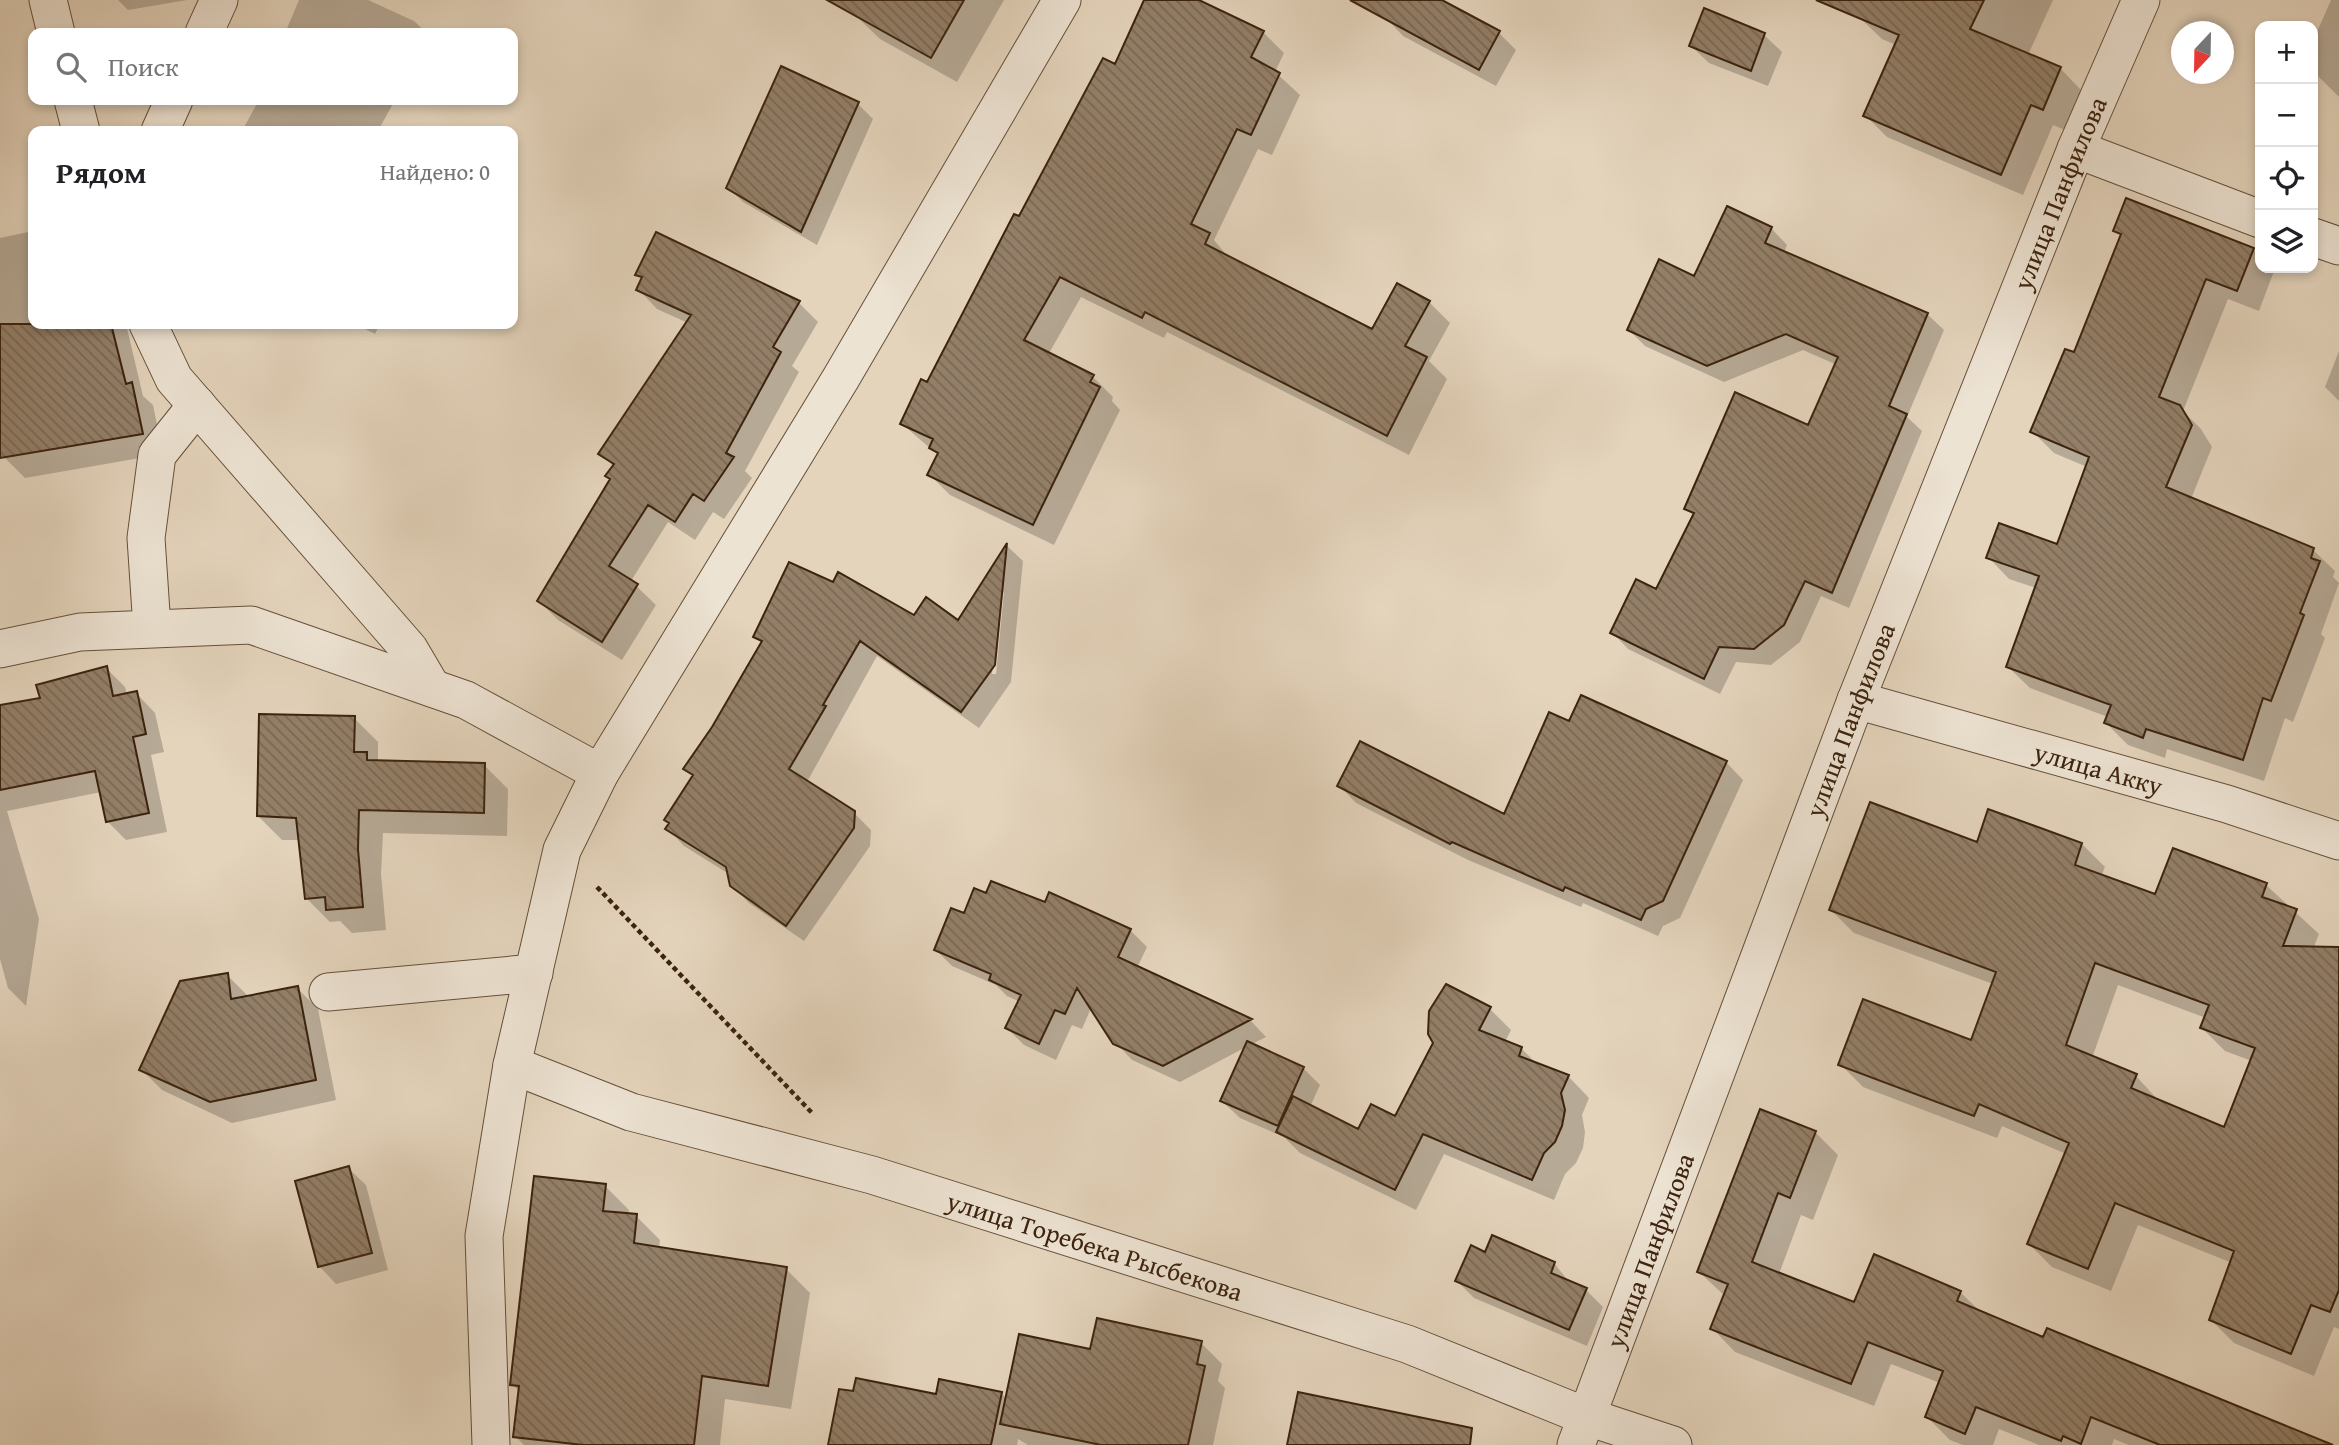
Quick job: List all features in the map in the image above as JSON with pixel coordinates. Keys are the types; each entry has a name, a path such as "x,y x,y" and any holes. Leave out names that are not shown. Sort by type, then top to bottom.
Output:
{"street":[{"path":"48,0 55,28"},
{"path":"206,28 219,0"},
{"path":"491,1445 484,1236 512,1065 562,850 600,773 841,378 1062,0"},
{"name":"улица Панфилова","path":"1581,1431 1856,700 2076,149 2141,0"},
{"path":"74,105 80,126"},
{"path":"162,126 172,105"},
{"path":"2076,149 2255,217"},
{"path":"2318,239 2339,246"},
{"path":"150,329 174,379 409,649 432,688"},
{"path":"152,628 146,538 157,454 197,405"},
{"path":"0,649 80,632 251,625 466,700 600,773"},
{"name":"улица Акку","path":"1856,700 2227,804 2339,841"},
{"path":"328,992 534,973"},
{"name":"улица Торебека Рысбекова","path":"512,1065 631,1112 872,1175 1407,1344 1581,1431 1673,1445"}],"path":[{"path":"562,850 815,1116"}],"building":[{"path":"827,0 964,0 931,58"},
{"path":"1144,0 1199,0 1264,31 1251,57 1280,73 1251,135 1237,129 1191,224 1210,233 1205,244 1372,329 1397,283 1430,301 1405,346 1427,357 1387,436 1145,312 1142,318 1060,277 1024,340 1094,375 1090,382 1100,387 1033,525 927,475 938,453 929,448 933,439 900,424 921,379 927,382 1014,214 1019,216 1103,58 1115,64"},
{"path":"1350,0 1442,0 1500,31 1479,70"},
{"path":"1816,0 1984,0 1970,29 2061,67 2043,110 2031,105 2001,175 1863,116 1899,35"},
{"path":"1704,8 1765,33 1751,71 1689,46"},
{"path":"781,66 859,102 801,232 726,188"},
{"path":"2126,198 2254,248 2237,291 2206,279 2159,397 2180,405 2192,425 2166,487 2314,548 2311,558 2320,561 2300,613 2304,615 2271,701 2263,698 2243,760 2146,729 2143,738 2104,723 2111,705 2006,667 2039,576 1986,558 1999,523 2057,544 2089,457 2030,432 2065,349 2074,352 2121,234 2113,231"},
{"path":"1727,206 1772,227 1765,243 1928,313 1889,406 1907,414 1832,593 1805,581 1784,625 1754,649 1719,647 1704,679 1610,633 1636,579 1656,589 1694,513 1684,509 1735,392 1808,425 1838,357 1786,334 1707,366 1627,330 1659,259 1694,276"},
{"path":"656,232 800,301 773,347 781,352 726,453 734,457 704,501 693,494 675,522 648,505 609,566 638,584 602,642 537,601 610,479 605,476 614,464 598,454 691,315 636,290 642,277 635,275"},
{"path":"0,324 28,324 28,329 112,329 126,384 132,382 143,434 0,458"},
{"path":"1007,543 995,665 961,712 860,641 823,705 826,706 789,769 855,811 854,828 786,926 730,886 726,867 665,829 669,823 664,820 693,775 683,769 712,727 762,641 753,637 789,562 833,582 838,572 914,615 926,597 958,620"},
{"path":"107,666 113,696 137,691 146,734 133,737 149,813 106,822 95,771 0,790 0,705 40,698 36,685"},
{"path":"1581,695 1727,761 1663,901 1646,909 1641,920 1565,887 1563,891 1452,842 1450,844 1337,786 1360,741 1504,814 1549,712 1569,721"},
{"path":"259,714 355,716 354,752 367,752 367,760 485,763 484,813 359,810 358,849 363,907 326,910 325,897 305,899 296,818 257,816"},
{"path":"1870,802 1977,842 1988,809 2082,843 2075,865 2155,894 2173,848 2267,883 2262,897 2297,909 2283,946 2339,947 2339,1290 2330,1312 2311,1305 2291,1354 2209,1320 2234,1251 2115,1203 2088,1269 2027,1244 2069,1143 1979,1104 1974,1116 1838,1065 1863,999 1971,1040 1996,972 1829,910","holes":["2095,963 2209,1005 2200,1028 2255,1048 2224,1127 2131,1088 2137,1074 2066,1045"]},
{"path":"991,881 1045,902 1049,892 1131,929 1118,957 1252,1019 1163,1066 1113,1044 1077,988 1065,1014 1055,1010 1039,1044 1005,1028 1021,995 989,980 991,974 934,950 951,908 964,913 974,888 986,893"},
{"path":"228,973 231,999 298,986 316,1080 210,1102 139,1070 180,981"},
{"path":"1446,984 1491,1007 1479,1030 1522,1047 1519,1056 1569,1075 1561,1093 1565,1110 1562,1126 1555,1142 1544,1153 1532,1180 1423,1134 1395,1190 1276,1132 1293,1096 1358,1129 1371,1104 1395,1116 1433,1043 1428,1034 1429,1011"},
{"path":"1247,1041 1304,1067 1278,1126 1220,1101"},
{"path":"1760,1109 1816,1131 1790,1198 1778,1193 1752,1262 1854,1302 1874,1254 1961,1291 1957,1301 2043,1337 2047,1328 2333,1445 2160,1445 2091,1417 2081,1444 2063,1436 2061,1441 1976,1407 1965,1434 1925,1417 1943,1371 1868,1342 1851,1384 1710,1329 1728,1284 1697,1272"},
{"path":"349,1166 372,1253 318,1267 295,1181"},
{"path":"534,1176 606,1184 603,1211 637,1214 634,1243 787,1267 768,1386 702,1376 694,1445 583,1445 513,1437 519,1386 510,1385"},
{"path":"1492,1235 1555,1262 1551,1273 1587,1288 1569,1330 1455,1281 1471,1245 1485,1252"},
{"path":"1097,1318 1202,1341 1197,1364 1205,1366 1188,1445 1101,1445 1000,1424 1019,1334 1090,1349"},
{"path":"856,1378 936,1394 939,1379 1002,1392 991,1445 828,1445 839,1389 853,1391"},
{"path":"1298,1392 1472,1428 1470,1445 1287,1445"}]}
